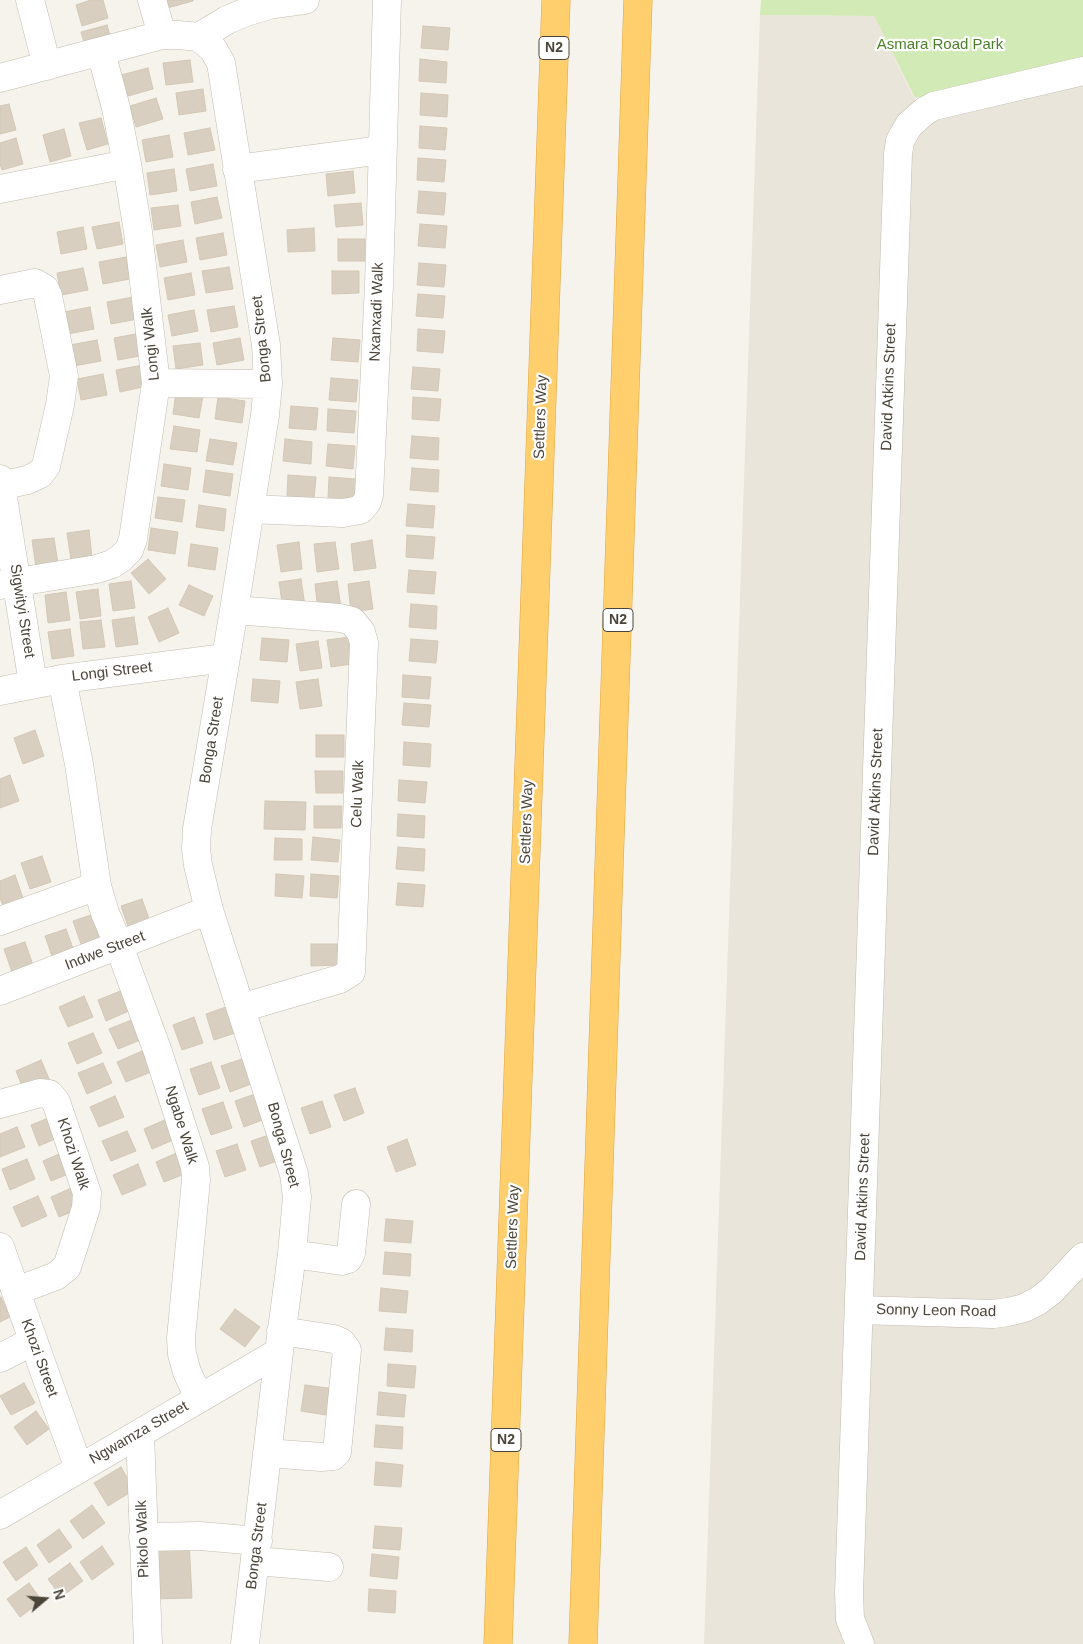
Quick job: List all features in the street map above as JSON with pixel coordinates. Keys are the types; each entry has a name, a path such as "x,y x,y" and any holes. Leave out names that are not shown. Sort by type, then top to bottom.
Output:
{"highway":[{"name":"Settlers Way","path":"498,1644 556,0"},
{"name":"N2","path":"584,1644 638,0"}],"street":[{"path":"30,0 46,66"},
{"path":"152,0 162,35"},
{"path":"0,78 162,35 199,38 227,20 246,12 269,5 305,0"},
{"name":"Nxanxadi Walk","path":"250,509 343,513 360,510 367,502 369,495 379,285 387,0"},
{"name":"Bonga Street","path":"199,38 213,49 221,63 266,345 268,384 234,610 197,829 196,848 198,865 209,910 294,1174 297,1197 292,1254 245,1644"},
{"name":"Longi Walk","path":"9,583 97,569 112,564 129,550 133,538 156,383 138,232 127,164 102,52"},
{"name":"David Atkins Street","path":"860,1644 850,1620 849,1594 898,154 900,141 909,125 934,106 1083,71"},
{"path":"237,169 382,150"},
{"path":"0,189 127,164"},
{"path":"0,290 35,283 45,289 64,376 60,405 46,466 40,474 28,480 0,484"},
{"path":"156,383 268,384"},
{"name":"Sigwityi Street","path":"0,484 9,583 33,684"},
{"name":"Celu Walk","path":"234,610 340,618 352,621 363,637 364,643 351,972 333,981 241,1008"},
{"name":"Longi Street","path":"0,691 62,679 226,658"},
{"name":"Ngabe Walk","path":"62,679 79,764 97,886 161,1061 195,1166 196,1180 181,1338 182,1354 187,1372 199,1398"},
{"path":"0,922 97,886"},
{"name":"Indwe Street","path":"0,991 209,910"},
{"name":"Khozi Walk","path":"0,1104 40,1093 52,1096 56,1102 88,1193 86,1208 67,1267 56,1276 16,1291"},
{"path":"292,1254 342,1261 348,1259 351,1253 356,1204"},
{"name":"Khozi Street","path":"0,1247 79,1468"},
{"name":"Sonny Leon Road","path":"859,1310 993,1314 1008,1312 1024,1308 1038,1301 1051,1291 1083,1257"},
{"path":"267,1453 320,1457 333,1456 337,1452 347,1350 341,1342 334,1339 280,1342"},
{"path":"0,1358 33,1341"},
{"name":"Ngwamza Street","path":"0,1515 199,1398 280,1342"},
{"name":"Pikolo Walk","path":"140,1434 148,1644"},
{"path":"143,1537 200,1536 329,1567"}],"shaded area":[{"path":"760,15 874,16 921,112 1083,68 1083,1644 704,1644"}],"green space":[{"name":"Asmara Road Park","path":"761,0 1083,0 1083,58 915,98 874,16 760,15"}],"building":[{"path":"91,0 103,0 108,18 82,26 76,5"},
{"path":"165,0 193,0 193,1 167,8"},
{"path":"107,25 113,46 87,53 81,32"},
{"path":"423,26 450,28 448,50 421,48"},
{"path":"420,59 447,62 446,83 419,81"},
{"path":"190,60 193,82 166,85 163,63"},
{"path":"148,68 153,89 128,96 121,75"},
{"path":"203,89 206,111 179,115 176,93"},
{"path":"421,93 448,95 447,117 420,115"},
{"path":"156,98 163,119 136,127 130,106"},
{"path":"9,104 16,130 0,134 0,106"},
{"path":"101,118 108,144 87,150 79,123"},
{"path":"420,126 447,128 445,150 419,148"},
{"path":"210,128 215,150 188,155 184,133"},
{"path":"64,129 71,156 50,162 43,135"},
{"path":"169,135 173,157 146,162 142,140"},
{"path":"16,138 23,164 2,170 0,164 0,143"},
{"path":"418,158 446,160 444,182 417,180"},
{"path":"213,164 217,186 190,191 186,169"},
{"path":"174,169 177,191 150,195 147,173"},
{"path":"353,171 355,193 328,196 326,174"},
{"path":"419,191 446,193 444,215 417,213"},
{"path":"217,197 222,218 195,224 191,202"},
{"path":"361,203 363,225 336,227 334,205"},
{"path":"178,205 181,226 154,230 151,208"},
{"path":"119,222 123,244 97,249 92,227"},
{"path":"420,224 447,226 445,248 418,246"},
{"path":"83,227 87,249 61,254 57,232"},
{"path":"314,228 315,251 288,252 287,230"},
{"path":"223,233 227,255 200,260 196,238"},
{"path":"338,239 365,239 365,261 338,261"},
{"path":"183,240 187,262 160,267 156,245"},
{"path":"126,257 130,279 103,284 99,262"},
{"path":"419,263 446,265 444,287 417,285"},
{"path":"229,267 233,289 206,293 202,271"},
{"path":"83,268 88,290 61,295 57,273"},
{"path":"332,271 359,271 359,293 332,294"},
{"path":"191,273 195,295 168,300 164,278"},
{"path":"418,294 445,296 443,318 416,316"},
{"path":"133,297 138,319 111,324 107,302"},
{"path":"234,306 238,327 211,332 207,310"},
{"path":"90,307 94,329 68,334 64,312"},
{"path":"194,310 198,331 172,336 168,315"},
{"path":"418,329 445,331 443,353 417,351"},
{"path":"141,333 145,355 118,360 114,338"},
{"path":"240,338 244,360 217,365 213,343"},
{"path":"333,338 360,340 358,362 331,360"},
{"path":"97,340 101,361 74,366 70,345"},
{"path":"200,343 203,365 176,369 173,346"},
{"path":"143,365 147,386 120,392 116,370"},
{"path":"413,367 440,369 438,391 411,389"},
{"path":"103,374 107,395 81,400 77,379"},
{"path":"331,378 358,380 356,402 329,400"},
{"path":"176,392 203,396 199,418 173,414"},
{"path":"218,397 245,401 242,423 215,419"},
{"path":"413,397 441,399 439,421 412,419"},
{"path":"291,406 318,408 316,430 289,428"},
{"path":"328,409 356,411 354,433 327,431"},
{"path":"174,426 200,430 197,452 170,449"},
{"path":"412,436 439,438 438,460 410,458"},
{"path":"210,439 237,443 233,465 206,461"},
{"path":"285,439 312,442 311,464 283,461"},
{"path":"328,444 355,446 353,469 326,466"},
{"path":"164,464 191,468 188,490 161,486"},
{"path":"412,468 439,470 438,492 410,490"},
{"path":"206,470 233,474 230,496 203,492"},
{"path":"288,475 316,477 314,499 287,497"},
{"path":"329,477 356,479 355,501 328,499"},
{"path":"158,497 185,500 182,522 155,518"},
{"path":"408,504 435,506 433,528 406,526"},
{"path":"199,505 226,509 224,531 196,527"},
{"path":"151,528 178,532 175,554 148,550"},
{"path":"89,530 92,557 71,560 67,533"},
{"path":"407,535 435,537 433,559 406,557"},
{"path":"54,538 58,564 36,567 32,540"},
{"path":"372,540 376,568 354,571 351,544"},
{"path":"299,542 302,569 281,572 277,545"},
{"path":"335,542 339,569 317,572 314,544"},
{"path":"191,544 218,548 215,570 188,566"},
{"path":"148,559 166,579 149,594 131,573"},
{"path":"409,570 436,572 434,594 407,592"},
{"path":"301,579 305,606 283,609 279,582"},
{"path":"131,581 135,608 113,611 109,584"},
{"path":"337,581 341,608 318,611 315,584"},
{"path":"369,581 373,609 351,612 348,584"},
{"path":"189,585 213,596 204,616 179,605"},
{"path":"98,589 101,616 80,619 76,592"},
{"path":"66,592 70,620 48,623 45,595"},
{"path":"411,604 437,606 436,629 409,627"},
{"path":"168,608 179,633 159,642 148,617"},
{"path":"134,617 138,644 116,647 112,620"},
{"path":"101,620 105,647 83,649 80,622"},
{"path":"70,629 74,656 52,659 48,632"},
{"path":"349,637 352,664 331,667 327,640"},
{"path":"262,638 289,640 287,662 260,660"},
{"path":"411,639 438,641 436,663 409,661"},
{"path":"318,641 322,668 300,671 296,644"},
{"path":"403,675 431,677 429,699 402,697"},
{"path":"253,679 280,681 278,703 251,701"},
{"path":"318,679 322,706 300,709 296,682"},
{"path":"404,703 431,705 429,727 402,725"},
{"path":"35,730 44,756 23,764 14,738"},
{"path":"316,735 344,735 344,757 316,757"},
{"path":"404,742 431,744 430,767 403,765"},
{"path":"315,771 343,771 343,793 316,793"},
{"path":"10,775 19,801 0,808 0,779"},
{"path":"399,780 427,782 425,803 398,801"},
{"path":"265,801 306,802 305,830 264,829"},
{"path":"314,806 342,806 341,828 314,828"},
{"path":"398,814 425,816 424,838 397,836"},
{"path":"313,837 340,840 338,862 311,860"},
{"path":"275,838 302,839 302,860 274,860"},
{"path":"398,847 425,849 424,871 396,869"},
{"path":"42,856 51,882 30,889 21,863"},
{"path":"276,874 304,876 302,898 275,896"},
{"path":"311,874 339,876 337,898 310,896"},
{"path":"15,875 24,901 4,908 0,898 0,881"},
{"path":"398,883 425,885 423,907 396,905"},
{"path":"142,899 151,924 130,932 121,906"},
{"path":"94,914 103,940 82,947 73,921"},
{"path":"66,929 75,954 54,962 45,936"},
{"path":"25,942 34,968 13,975 4,949"},
{"path":"311,944 338,944 338,965 311,966"},
{"path":"123,990 131,1010 106,1021 98,1000"},
{"path":"84,996 93,1017 68,1027 59,1007"},
{"path":"226,1007 235,1033 214,1040 206,1014"},
{"path":"194,1017 203,1043 182,1050 173,1025"},
{"path":"134,1019 143,1039 118,1049 109,1029"},
{"path":"93,1033 102,1053 77,1064 68,1043"},
{"path":"142,1051 151,1072 126,1082 117,1062"},
{"path":"242,1059 251,1084 230,1092 221,1066"},
{"path":"41,1060 50,1081 24,1091 16,1071"},
{"path":"211,1062 220,1088 199,1095 190,1069"},
{"path":"103,1063 112,1083 87,1094 78,1073"},
{"path":"355,1088 364,1113 344,1121 334,1095"},
{"path":"255,1094 265,1119 244,1127 235,1101"},
{"path":"115,1096 124,1117 99,1127 90,1107"},
{"path":"322,1101 331,1127 310,1134 301,1108"},
{"path":"223,1102 232,1128 211,1135 202,1109"},
{"path":"56,1115 64,1135 39,1146 31,1125"},
{"path":"169,1118 178,1138 152,1149 144,1129"},
{"path":"17,1127 25,1147 0,1157 0,1134"},
{"path":"127,1131 136,1151 111,1161 102,1141"},
{"path":"272,1134 280,1160 260,1167 251,1141"},
{"path":"407,1139 416,1165 396,1172 387,1147"},
{"path":"237,1144 246,1170 225,1177 216,1151"},
{"path":"68,1150 76,1171 51,1181 43,1161"},
{"path":"181,1151 190,1172 164,1182 156,1162"},
{"path":"27,1159 35,1179 10,1190 2,1169"},
{"path":"138,1164 146,1185 122,1195 113,1175"},
{"path":"76,1186 84,1207 59,1217 51,1197"},
{"path":"38,1196 47,1216 22,1227 13,1207"},
{"path":"386,1219 413,1221 411,1243 384,1241"},
{"path":"385,1252 411,1254 410,1276 383,1274"},
{"path":"381,1288 408,1291 406,1313 379,1311"},
{"path":"0,1298 10,1317 0,1322"},
{"path":"235,1309 260,1327 245,1347 220,1329"},
{"path":"386,1328 413,1330 412,1352 384,1350"},
{"path":"388,1364 416,1366 414,1388 387,1386"},
{"path":"24,1383 35,1403 11,1415 0,1396"},
{"path":"305,1385 336,1389 332,1416 301,1411"},
{"path":"379,1392 406,1395 404,1417 377,1415"},
{"path":"36,1411 49,1429 27,1445 14,1427"},
{"path":"376,1425 403,1427 402,1449 374,1447"},
{"path":"376,1462 403,1465 401,1487 374,1485"},
{"path":"121,1467 134,1490 108,1506 94,1483"},
{"path":"92,1505 105,1523 83,1539 70,1521"},
{"path":"375,1526 402,1528 400,1550 373,1548"},
{"path":"59,1529 72,1547 49,1563 37,1545"},
{"path":"189,1541 192,1598 151,1599 156,1543"},
{"path":"102,1546 114,1564 92,1580 80,1562"},
{"path":"26,1547 38,1565 16,1581 3,1562"},
{"path":"372,1554 399,1557 397,1579 370,1576"},
{"path":"70,1563 83,1581 61,1597 48,1579"},
{"path":"29,1583 42,1601 20,1617 7,1599"},
{"path":"369,1589 396,1591 395,1613 368,1611"}]}
